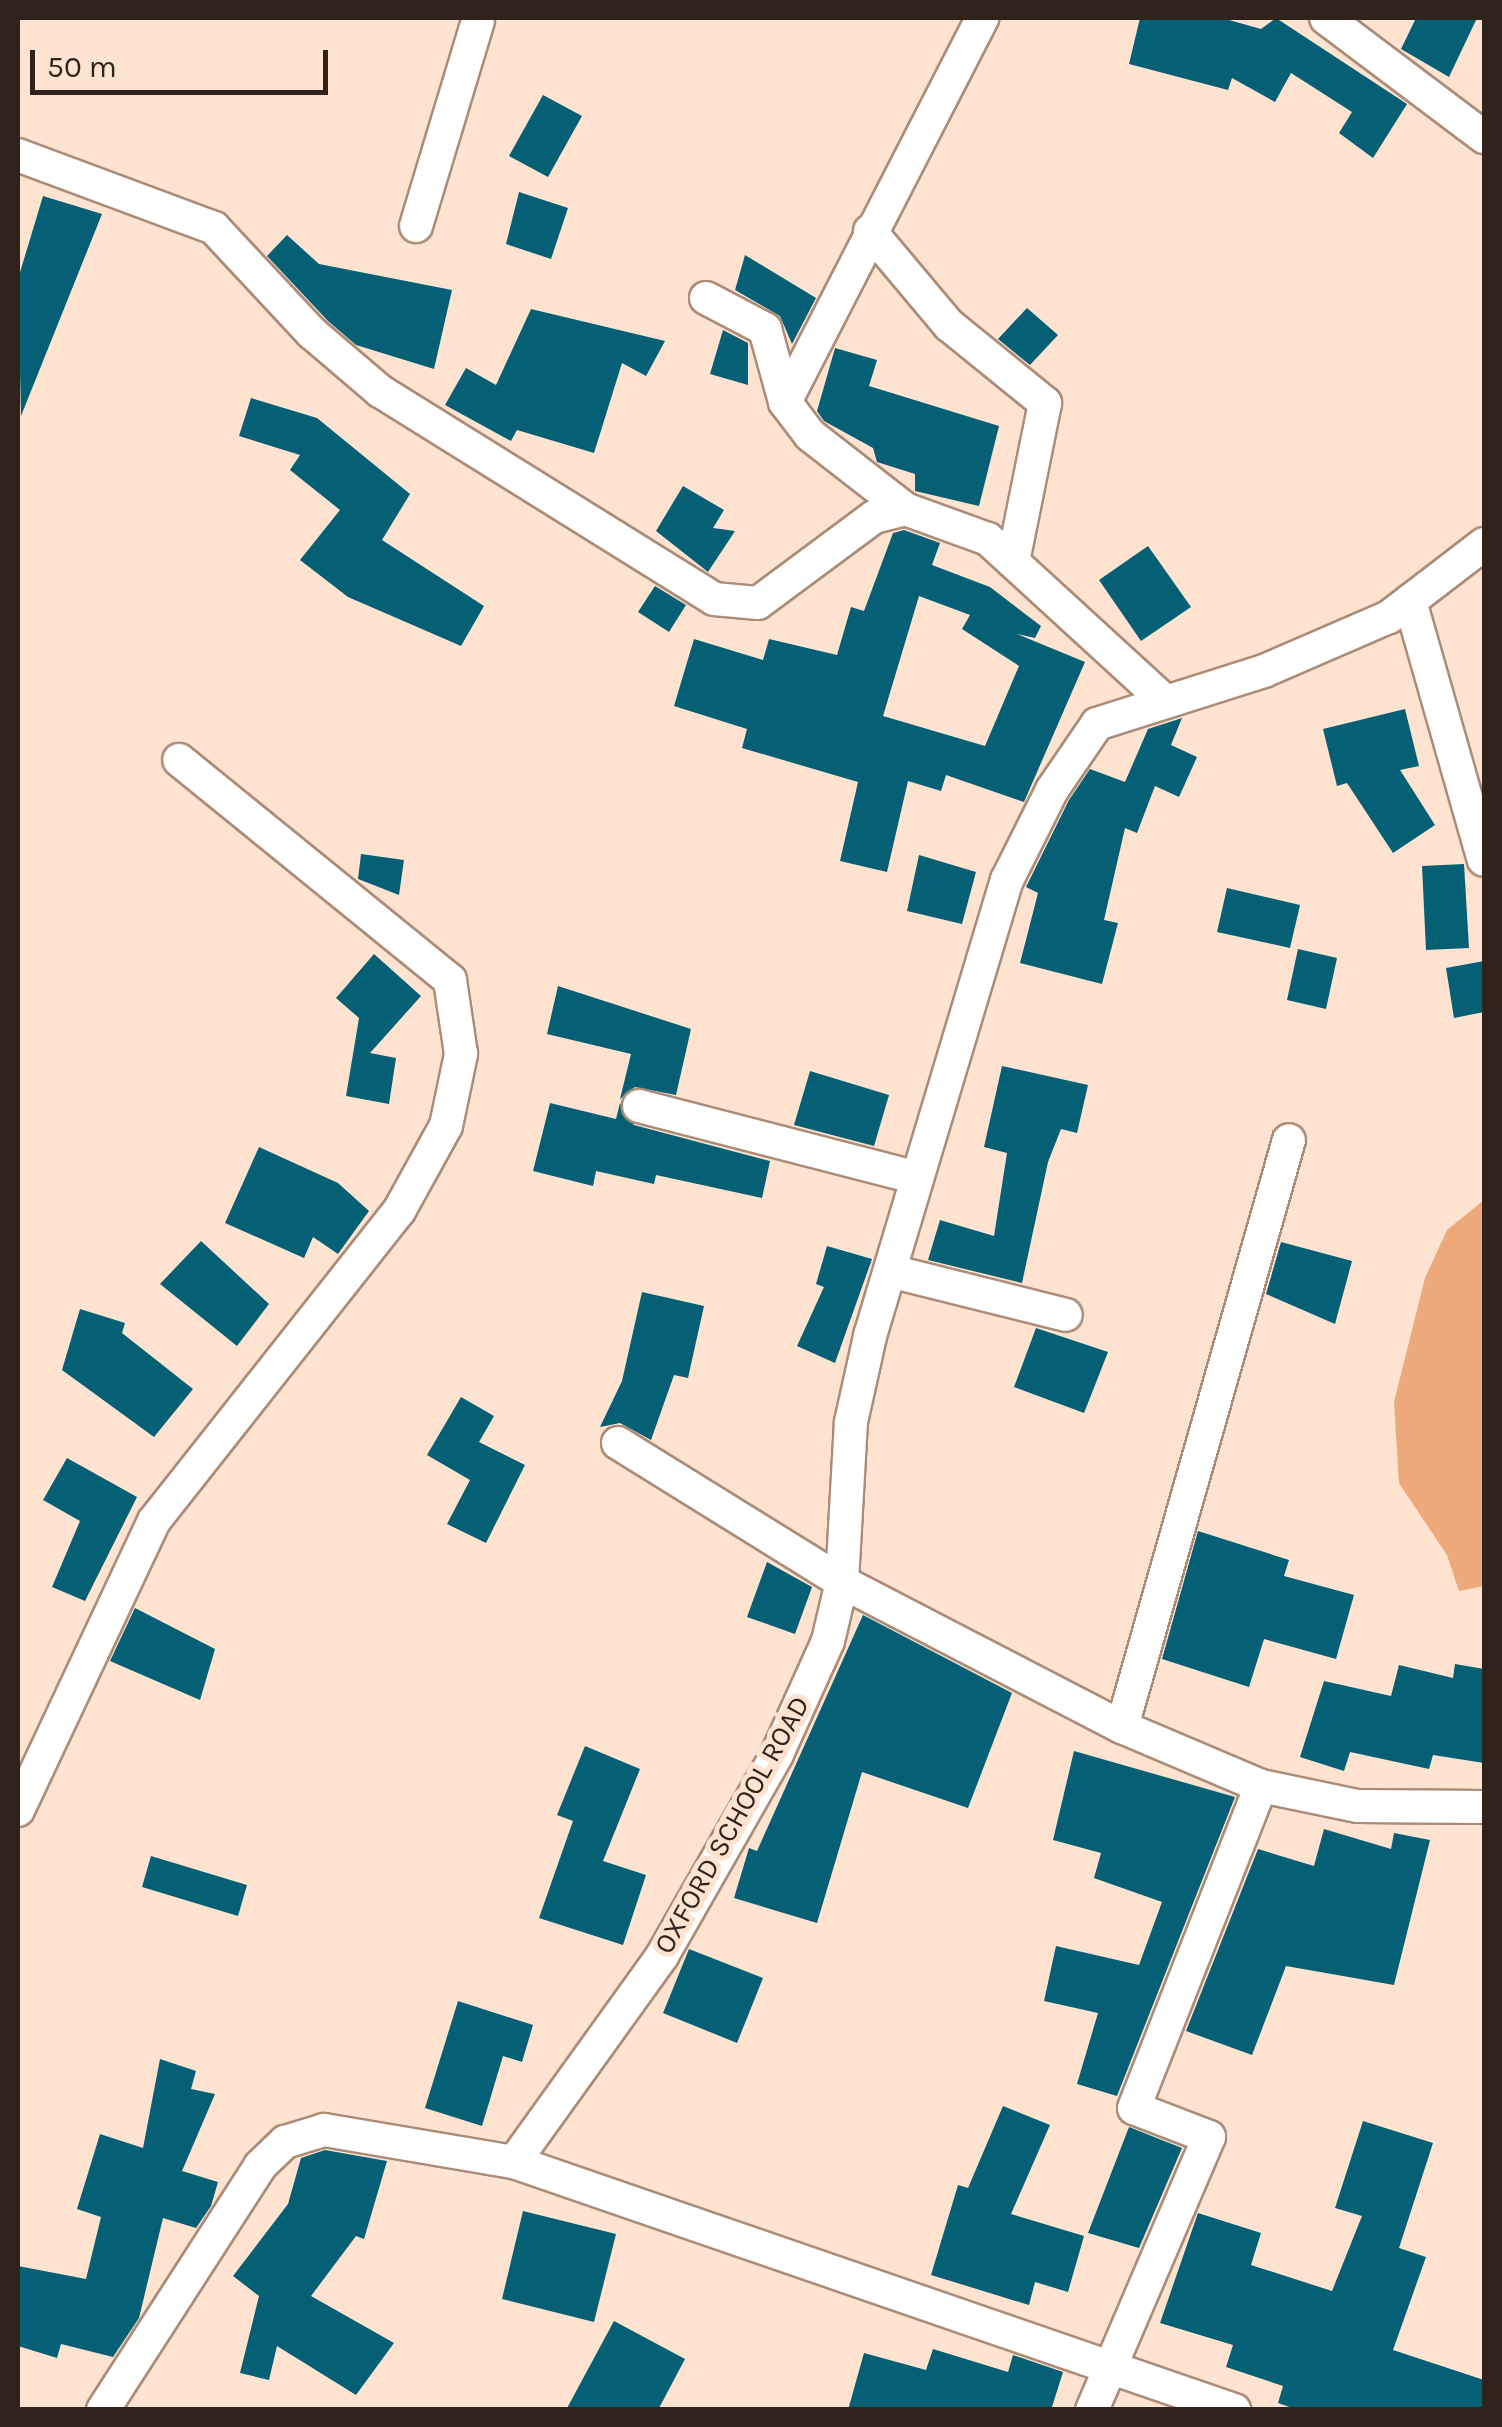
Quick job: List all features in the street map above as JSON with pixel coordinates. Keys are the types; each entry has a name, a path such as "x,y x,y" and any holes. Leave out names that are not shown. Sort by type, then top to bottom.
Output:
{"street":[{"path":"786,402 982,18"},
{"path":"1326,18 1484,137"},
{"path":"416,226 475,19"},
{"path":"18,155 214,228 312,333 380,390 714,598 758,604 874,517 905,508"},
{"path":"870,231 949,325 1045,403 1013,562"},
{"path":"706,298 765,329 786,402 810,435 905,508 988,539 1164,700"},
{"name":"OXFORD SCHOOL ROAD","path":"514,2162 662,1956 767,1770 828,1641 842,1582 851,1422 890,1271 1007,880 1045,805 1096,724 1264,671 1410,601 1484,544"},
{"path":"1410,601 1484,860"},
{"path":"18,1810 154,1521 399,1211 446,1126 461,1054 450,980 179,760"},
{"path":"639,1106 916,1178"},
{"path":"1122,1727 1289,1140"},
{"path":"890,1271 1066,1315"},
{"path":"618,1442 842,1582 1122,1727 1260,1786 1358,1806 1484,1807"},
{"path":"1092,2410 1210,2137 1134,2108 1260,1786"},
{"path":"103,2410 260,2166 284,2142 324,2130 514,2162 1112,2364 1234,2410"}],"shaded area":[{"path":"1484,1200 1484,1586 1459,1591 1447,1555 1399,1483 1394,1402 1425,1278 1447,1230"}],"building":[{"path":"1140,18 1222,18 1261,29 1276,18 1407,104 1373,158 1339,133 1352,112 1291,73 1275,102 1232,78 1228,90 1129,64"},
{"path":"1416,18 1477,18 1449,77 1401,49"},
{"path":"543,95 582,116 548,177 509,156"},
{"path":"519,192 568,208 551,259 506,244"},
{"path":"43,196 102,214 21,416 18,279"},
{"path":"287,235 319,264 452,290 434,369 356,345 328,321 267,256"},
{"path":"745,255 816,298 792,344 780,316 735,290"},
{"path":"1027,308 1058,335 1030,365 998,339"},
{"path":"531,309 665,341 646,376 622,363 594,453 517,430 511,441 445,405 466,368 496,385"},
{"path":"723,330 748,343 748,385 710,374"},
{"path":"835,348 877,360 869,386 999,426 979,506 915,491 915,474 877,462 873,448 824,421 817,411"},
{"path":"251,398 317,418 410,494 382,540 484,606 461,646 348,597 300,560 340,510 290,470 300,455 239,436"},
{"path":"683,486 724,510 713,528 735,531 708,572 656,531"},
{"path":"904,530 940,543 932,565 990,587 1041,626 1035,638 1017,634 1085,662 1024,802 946,775 941,791 908,781 887,872 840,861 858,782 742,748 747,729 674,706 694,639 763,660 769,639 837,655 851,607 864,611 893,533","holes":["919,596 970,615 962,629 1019,666 985,746 883,716"]},
{"path":"1148,546 1191,607 1141,641 1099,580"},
{"path":"655,586 686,605 669,632 638,612"},
{"path":"1405,709 1419,766 1400,770 1435,825 1393,853 1347,783 1337,786 1323,729"},
{"path":"1182,718 1171,745 1197,757 1179,797 1155,786 1137,833 1125,828 1104,920 1118,923 1102,984 1020,963 1038,893 1026,887 1069,800 1090,769 1125,782 1148,729"},
{"path":"361,854 404,860 399,895 358,879"},
{"path":"919,855 976,872 962,924 907,911"},
{"path":"1464,864 1469,948 1426,950 1422,866"},
{"path":"1227,888 1300,905 1290,948 1217,932"},
{"path":"1298,949 1337,958 1326,1009 1287,1000"},
{"path":"374,954 421,996 370,1053 396,1058 389,1104 346,1096 359,1018 336,998"},
{"path":"1484,961 1484,1012 1454,1018 1446,968"},
{"path":"558,986 691,1029 676,1095 635,1087 620,1099 631,1054 547,1034"},
{"path":"1002,1066 1088,1085 1077,1133 1061,1129 1048,1162 1022,1283 928,1260 940,1220 994,1236 1007,1153 984,1147"},
{"path":"810,1071 889,1095 874,1146 794,1125"},
{"path":"550,1103 616,1119 620,1103 634,1125 770,1161 762,1198 656,1175 654,1184 596,1171 593,1186 533,1171"},
{"path":"259,1147 338,1183 369,1211 338,1254 313,1237 304,1258 225,1223"},
{"path":"201,1241 269,1304 237,1346 160,1284"},
{"path":"1281,1242 1352,1261 1335,1324 1266,1294"},
{"path":"827,1246 872,1259 835,1363 797,1346 824,1287 816,1284"},
{"path":"642,1292 704,1306 688,1378 674,1375 651,1440 620,1423 600,1427 622,1381"},
{"path":"80,1309 125,1323 122,1333 193,1389 154,1437 62,1370"},
{"path":"1036,1328 1108,1352 1084,1413 1014,1387"},
{"path":"461,1397 494,1416 479,1442 525,1465 486,1543 447,1524 470,1480 427,1455"},
{"path":"67,1458 137,1497 85,1601 52,1587 80,1521 43,1500"},
{"path":"1198,1531 1289,1560 1284,1576 1354,1595 1336,1659 1264,1639 1249,1687 1162,1659"},
{"path":"767,1562 812,1587 795,1634 747,1617"},
{"path":"135,1608 215,1649 200,1700 110,1661"},
{"path":"863,1615 1012,1693 968,1808 862,1772 817,1923 734,1898 749,1848 757,1851"},
{"path":"1455,1664 1484,1669 1484,1763 1433,1755 1429,1769 1350,1752 1344,1771 1300,1757 1324,1681 1391,1696 1399,1665 1453,1678"},
{"path":"585,1746 640,1769 603,1861 646,1875 623,1945 539,1918 573,1821 557,1815"},
{"path":"1074,1751 1235,1797 1117,2096 1077,2084 1098,2013 1044,2001 1056,1946 1139,1965 1162,1902 1094,1878 1101,1853 1053,1840"},
{"path":"1324,1829 1391,1849 1394,1833 1430,1840 1394,1985 1286,1966 1252,2055 1186,2031 1258,1849 1314,1866"},
{"path":"151,1856 247,1885 238,1916 142,1887"},
{"path":"689,1949 763,1978 737,2043 663,2013"},
{"path":"458,2001 533,2025 522,2062 503,2056 482,2126 425,2108"},
{"path":"160,2059 196,2071 191,2089 215,2094 182,2171 218,2182 211,2206 196,2228 163,2218 139,2318 113,2357 61,2344 57,2358 18,2346 18,2266 86,2279 101,2217 77,2209 100,2134 143,2148"},
{"path":"1003,2106 1050,2125 1011,2214 1084,2236 1068,2292 1035,2282 1029,2305 931,2275 958,2185 968,2188"},
{"path":"1363,2121 1433,2143 1399,2248 1426,2257 1393,2350 1484,2380 1484,2410 1298,2410 1278,2403 1283,2386 1226,2367 1233,2345 1160,2323 1198,2213 1261,2233 1251,2265 1332,2291 1362,2216 1335,2208"},
{"path":"1129,2127 1182,2148 1139,2248 1088,2233"},
{"path":"325,2150 387,2161 364,2239 356,2236 311,2296 394,2343 356,2395 277,2346 269,2380 240,2373 259,2296 233,2276 288,2204 301,2158"},
{"path":"523,2211 616,2234 594,2322 502,2299"},
{"path":"614,2321 685,2359 658,2410 566,2410"},
{"path":"933,2349 1008,2372 1013,2355 1063,2372 1051,2410 848,2410 864,2353 926,2370"}]}
